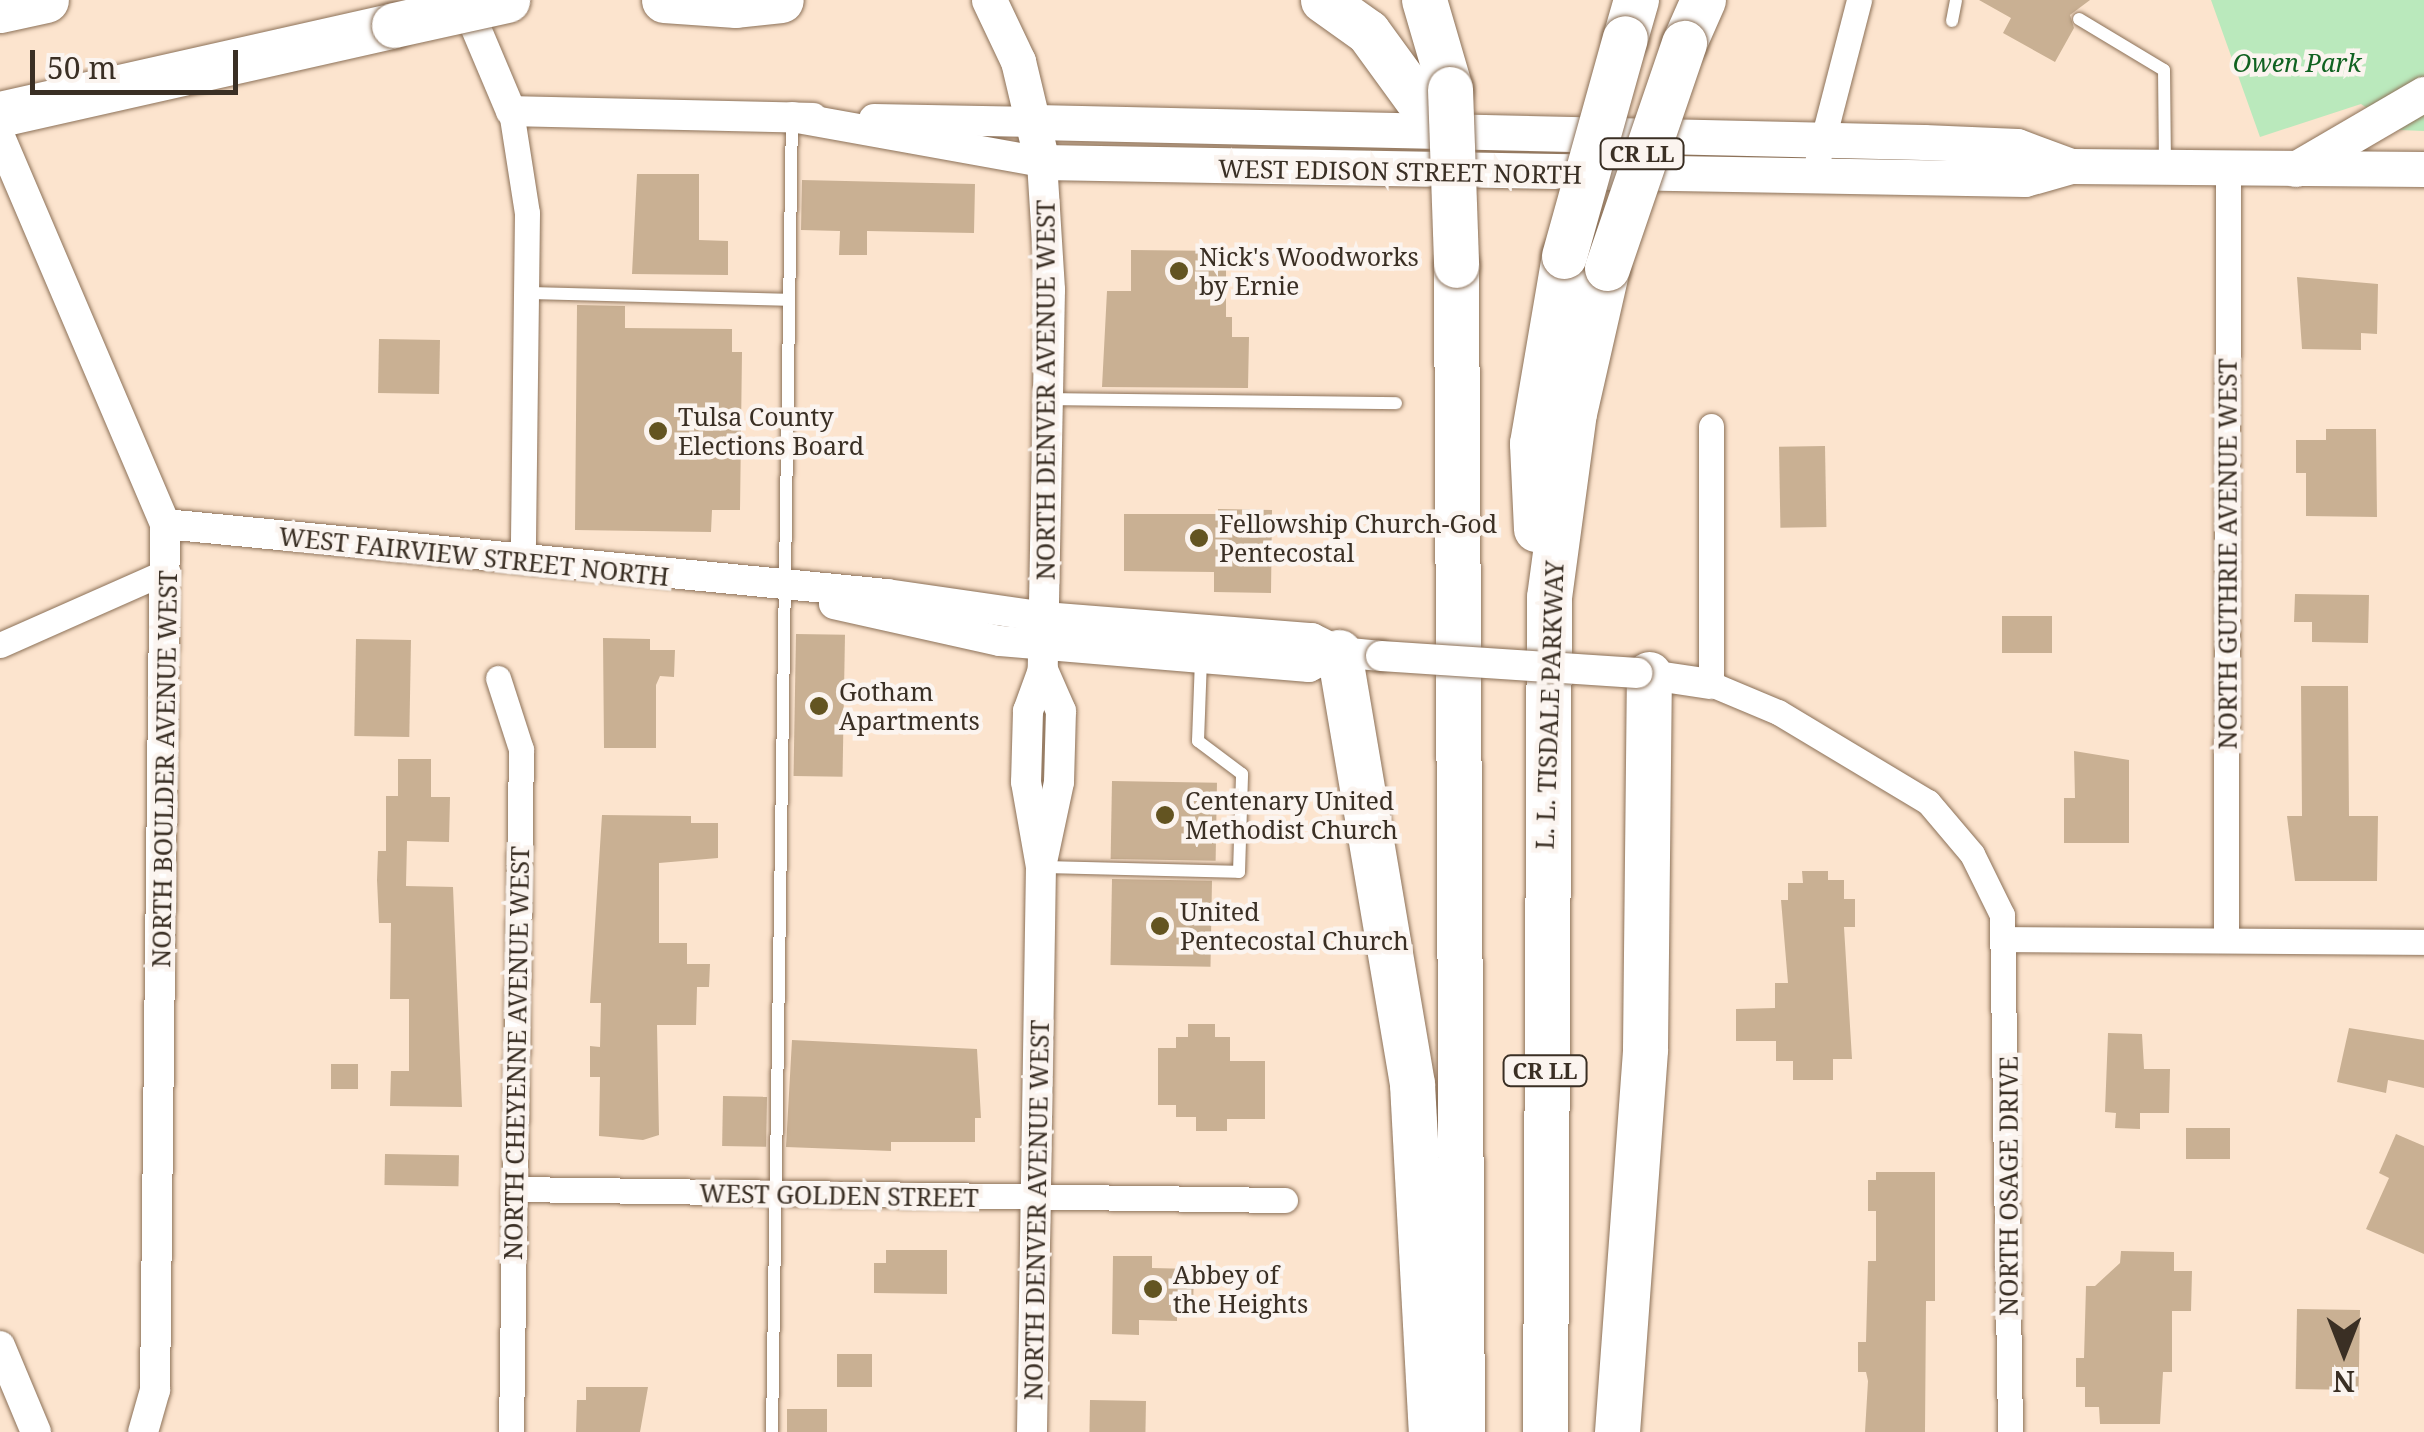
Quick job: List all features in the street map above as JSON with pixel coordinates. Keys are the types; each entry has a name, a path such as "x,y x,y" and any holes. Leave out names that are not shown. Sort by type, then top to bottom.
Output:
{"highway":[{"path":"0,114 507,0"},
{"path":"664,0 736,5 781,0"},
{"path":"1324,0 1368,32 1405,76 1433,140 1456,265"},
{"name":"L. L. TISDALE PARKWAY","path":"1544,1432 1544,710 1562,489 1607,268 1684,43 1703,0"},
{"path":"1430,18 1450,88 1456,265 1462,1432"},
{"path":"1544,710 1532,443 1564,256 1631,19"},
{"path":"1360,654 1412,1084 1431,1432"},
{"path":"1617,1432 1645,1049 1643,674"}],"main road":[{"name":"NORTH DENVER AVENUE WEST","path":"989,0 1036,122 1042,162"},
{"path":"2294,169 2424,94"},
{"name":"WEST EDISON STREET NORTH","path":"1036,122 1819,138 2017,146 2071,166"},
{"name":"WEST EDISON STREET NORTH","path":"1042,162 1812,178 2026,179 2071,166 2424,169"}],"street":[{"path":"464,0 511,110 526,191 523,561"},
{"path":"1812,178 1819,138 1859,0"},
{"name":"WEST EDISON STREET NORTH","path":"511,110 1036,122"},
{"name":"WEST EDISON STREET NORTH","path":"792,118 1042,162"},
{"name":"NORTH BOULDER AVENUE WEST","path":"0,137 165,524 154,1390 143,1432"},
{"name":"NORTH DENVER AVENUE WEST","path":"1032,1432 1041,867 1026,782 1028,712 1043,644 1049,399 1048,204 1042,162"},
{"name":"NORTH GUTHRIE AVENUE WEST","path":"2226,939 2228,169"},
{"path":"1711,426 1712,684"},
{"name":"WEST FAIRVIEW STREET NORTH","path":"165,524 784,589 884,618 1043,644 1308,666 1360,654"},
{"path":"0,646 167,571"},
{"name":"WEST FAIRVIEW STREET NORTH","path":"1043,644 1312,638 1360,654 1643,674 1712,684 1778,712 1928,802 1952,825 1992,888 2006,939"},
{"name":"NORTH CHEYENNE AVENUE WEST","path":"498,678 521,749 510,1432"},
{"path":"2006,939 2424,942"},
{"name":"NORTH OSAGE DRIVE","path":"2006,939 2010,1432"},
{"name":"WEST GOLDEN STREET","path":"514,1190 1285,1200"},
{"path":"0,1346 36,1432"},
{"path":"154,1390 160,1432"}],"lane":[{"path":"1952,21 1956,0"},
{"path":"2079,19 2164,70 2165,168"},
{"path":"772,1432 792,118"},
{"path":"527,294 789,300"},
{"path":"1049,399 1396,403"},
{"path":"1041,867 1239,872 1242,774 1198,741 1202,658"}],"green space":[{"name":"Owen Park","path":"2211,0 2424,0 2424,131 2400,130 2361,104 2260,137"}],"building":[{"path":"1979,0 2090,0 2070,15 2074,28 2055,62 2003,33 2011,18"},
{"path":"637,174 699,174 699,240 728,241 728,275 632,274"},
{"path":"802,180 975,184 974,233 867,231 867,255 839,255 840,231 801,230"},
{"path":"1131,250 1226,251 1226,317 1232,317 1232,337 1249,337 1248,388 1102,387 1107,291 1131,291"},
{"path":"2297,277 2378,284 2377,334 2361,333 2361,350 2302,349"},
{"name":"Tulsa County Elections Board","path":"577,305 625,306 625,328 732,329 732,352 742,352 740,510 712,510 711,532 575,530"},
{"path":"379,339 440,340 439,394 378,393"},
{"path":"2326,429 2376,429 2377,517 2306,516 2306,473 2296,473 2296,440 2326,440"},
{"path":"1825,446 1826,527 1780,528 1779,447"},
{"name":"Fellowship Church-God Pentecostal","path":"1218,509 1272,510 1271,593 1214,592 1214,572 1124,571 1124,514 1218,514"},
{"path":"2295,594 2369,595 2368,643 2312,642 2312,622 2294,622"},
{"path":"2002,616 2052,616 2052,653 2002,653"},
{"name":"Gotham Apartments","path":"796,634 845,635 843,777 794,776"},
{"path":"603,638 650,639 650,650 675,650 674,677 660,676 656,685 656,748 604,748"},
{"path":"356,639 411,640 409,737 354,736"},
{"path":"2301,686 2348,686 2349,816 2378,816 2377,881 2295,881 2287,816 2302,816"},
{"path":"2074,751 2129,760 2129,843 2064,843 2064,798 2075,798"},
{"path":"398,759 431,759 431,797 450,797 449,842 407,841 406,886 453,887 462,1107 390,1106 391,1071 409,1071 409,999 390,999 391,923 379,923 377,880 378,851 386,851 386,796 398,796"},
{"name":"Centenary United Methodist Church","path":"1112,781 1217,783 1216,861 1111,859"},
{"path":"602,815 691,816 691,823 718,823 718,858 659,863 659,943 687,943 687,964 710,964 709,987 697,987 696,1025 657,1025 659,1135 643,1140 599,1136 600,1077 590,1077 590,1046 600,1047 601,1003 590,1003"},
{"path":"1802,871 1828,871 1828,880 1844,880 1844,899 1855,899 1855,927 1844,927 1852,1059 1833,1059 1833,1080 1793,1080 1793,1061 1776,1061 1776,1041 1736,1041 1736,1009 1775,1008 1775,983 1788,983 1781,900 1788,900 1788,883 1803,883"},
{"name":"United Pentecostal Church","path":"1112,879 1212,881 1210,967 1110,965"},
{"path":"1188,1024 1215,1024 1215,1037 1230,1037 1230,1061 1265,1061 1265,1119 1227,1119 1227,1131 1196,1131 1196,1117 1176,1117 1176,1105 1158,1105 1158,1048 1176,1048 1176,1037 1188,1037"},
{"path":"2349,1028 2424,1040 2424,1088 2388,1080 2386,1093 2337,1082"},
{"path":"2108,1033 2142,1034 2144,1069 2170,1069 2169,1113 2140,1113 2140,1129 2115,1128 2116,1113 2105,1112"},
{"path":"792,1040 977,1049 981,1118 975,1118 975,1142 891,1142 891,1151 786,1147"},
{"path":"331,1064 358,1064 358,1089 331,1089"},
{"path":"723,1096 767,1097 766,1147 722,1146"},
{"path":"2186,1128 2230,1128 2230,1159 2186,1159"},
{"path":"2396,1134 2424,1146 2424,1254 2366,1229 2389,1178 2379,1173"},
{"path":"385,1154 459,1155 458,1186 384,1185"},
{"path":"1876,1172 1935,1172 1935,1301 1926,1301 1925,1432 1865,1432 1868,1381 1866,1372 1858,1372 1858,1342 1866,1342 1868,1261 1876,1261 1876,1211 1868,1211 1868,1180 1876,1180"},
{"path":"886,1250 947,1250 947,1294 874,1293 874,1263 886,1263"},
{"path":"2121,1251 2174,1252 2174,1271 2192,1271 2191,1311 2172,1311 2172,1372 2163,1372 2160,1424 2100,1424 2099,1407 2085,1407 2085,1387 2076,1387 2076,1358 2084,1358 2086,1286 2095,1286 2120,1263"},
{"name":"Abbey of the Heights","path":"1113,1256 1152,1256 1152,1268 1194,1269 1193,1310 1177,1309 1177,1321 1139,1320 1139,1335 1112,1334"},
{"path":"2297,1309 2360,1310 2359,1390 2296,1389"},
{"path":"837,1354 872,1354 872,1387 837,1387"},
{"path":"586,1387 648,1387 640,1432 576,1432 577,1400 586,1400"},
{"path":"1090,1400 1146,1401 1145,1432 1089,1432"},
{"path":"787,1409 827,1409 827,1432 787,1432"}],"place":[{"name":"Nick's Woodworks by Ernie","path":"1179,271"},
{"name":"Tulsa County Elections Board","path":"658,431"},
{"name":"Fellowship Church-God Pentecostal","path":"1199,538"},
{"name":"Gotham Apartments","path":"819,706"},
{"name":"Centenary United Methodist Church","path":"1165,815"},
{"name":"United Pentecostal Church","path":"1160,926"},
{"name":"Abbey of the Heights","path":"1153,1289"}]}
